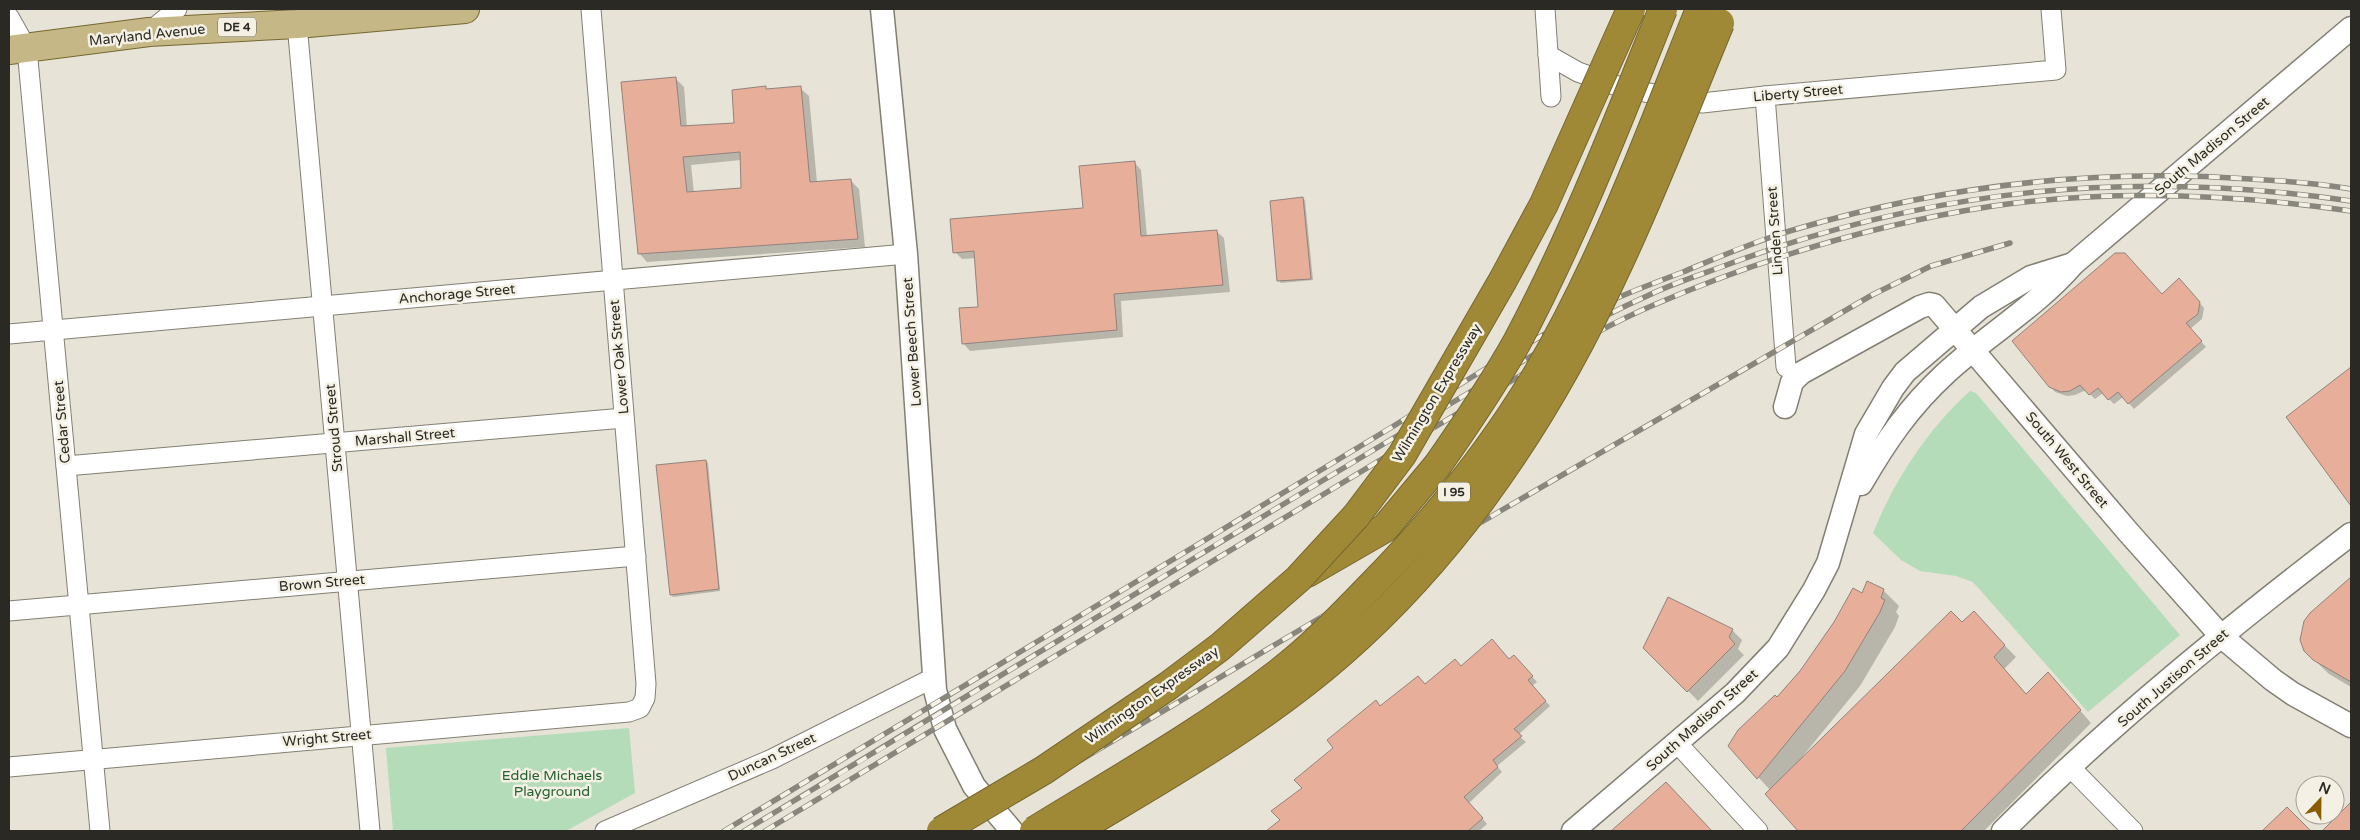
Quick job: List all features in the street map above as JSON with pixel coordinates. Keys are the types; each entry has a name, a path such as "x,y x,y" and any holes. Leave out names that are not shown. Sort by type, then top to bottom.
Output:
{"highway":[{"name":"Wilmington Expressway","path":"942,831 1044,770 1168,686 1220,647 1298,579 1356,516 1402,455 1503,280 1544,204 1631,9"},
{"path":"1298,579 1385,528 1437,466 1492,385 1534,309 1572,228 1663,9"},
{"name":"I 95","path":"1034,831 1187,735 1279,673 1363,594 1433,518 1496,436 1554,344 1588,277 1633,176 1700,9"},
{"path":"1075,831 1237,733 1317,673 1362,634 1404,592 1475,508 1541,412 1601,300 1648,197 1725,9"}],"main road":[{"name":"Maryland Avenue","path":"18,50 149,32 297,24 452,9"}],"street":[{"path":"149,32 177,9"},
{"name":"Lower Oak Street","path":"591,9 646,684 642,704"},
{"name":"Lower Beech Street","path":"882,9 906,254 936,690 945,729 974,786 1012,831"},
{"path":"1545,9 1551,97"},
{"name":"Liberty Street","path":"1548,55 1578,72 1624,88 1702,103 2056,70 2052,9"},
{"name":"Cedar Street","path":"9,17 18,50 53,330 100,831"},
{"name":"Stroud Street","path":"297,24 370,831"},
{"name":"South Madison Street","path":"1846,508 1896,427 1947,372 2055,285 2073,264 2351,28"},
{"name":"Linden Street","path":"1765,96 1786,367"},
{"name":"Anchorage Street","path":"9,334 906,254"},
{"name":"South Madison Street","path":"1573,831 1735,693 1778,648 1828,564 1846,508 1866,434 1893,388 1919,358 1981,307 2031,277 2073,264"},
{"name":"South West Street","path":"1785,407 1792,382 1801,373 1920,307 1928,304 1934,305 1956,328 2129,533 2221,636 2273,680 2293,694 2351,726"},
{"name":"Marshall Street","path":"66,466 624,418"},
{"name":"South Justison Street","path":"2003,831 2070,767 2221,636 2351,534"},
{"name":"Brown Street","path":"9,611 636,556"},
{"name":"Duncan Street","path":"606,831 772,759 935,677"},
{"name":"Wright Street","path":"9,767 629,712 640,708 642,704"},
{"path":"1677,743 1758,831"},
{"path":"2070,767 2133,831"}],"green space":[{"path":"1970,391 1976,393 2180,635 2088,712 1973,582 1956,576 1920,571 1901,560 1873,533 1891,494 1914,456 1940,422"},
{"name":"Eddie Michaels Playground","path":"629,728 635,793 566,831 393,831 386,748"}],"building":[{"path":"676,77 681,126 734,123 732,90 766,86 766,89 801,86 810,182 851,179 858,239 638,254 621,82","holes":["740,152 741,188 687,192 683,157"]},
{"path":"1135,161 1141,236 1217,230 1223,285 1114,294 1117,330 962,344 959,308 978,307 974,251 953,253 950,219 1083,208 1079,166"},
{"path":"1303,197 1311,279 1277,281 1270,201"},
{"path":"2115,253 2125,253 2162,294 2179,278 2200,302 2198,314 2186,323 2202,341 2128,404 2118,392 2108,400 2098,388 2089,395 2080,385 2070,391 2061,392 2049,387 2012,341"},
{"path":"2351,367 2351,506 2286,417"},
{"path":"706,460 719,589 670,595 656,465"},
{"path":"2351,577 2351,682 2313,660 2304,651 2300,640 2304,621 2310,613"},
{"path":"1867,581 1884,589 1881,598 1885,600 1880,612 1845,671 1757,779 1728,746 1738,730 1775,695 1777,697 1800,671 1834,622 1853,588 1862,593"},
{"path":"1668,597 1733,629 1729,637 1735,644 1687,692 1643,648"},
{"path":"1951,611 1962,622 1974,611 2005,645 1994,657 2026,694 2048,672 2081,710 1961,831 1798,831 1765,794"},
{"path":"1492,639 1509,659 1514,655 1533,676 1528,680 1546,701 1514,729 1522,736 1493,760 1498,767 1464,797 1483,818 1468,831 1266,831 1280,820 1271,811 1302,788 1294,780 1333,748 1327,740 1376,700 1380,706 1418,676 1425,684 1455,659 1461,666"},
{"path":"1666,782 1712,831 1611,831"},
{"path":"2351,802 2351,831 2322,831 2328,825 2345,825 2345,808"},
{"path":"2287,807 2295,815 2295,825 2305,825 2311,831 2262,831"}],"railway":[{"path":"724,831 1532,341 1605,303 1737,250 1779,234 1849,215 1905,202 2019,184 2134,176 2192,176 2288,181 2351,189"},
{"path":"744,831 1223,540 1496,377 1603,317 1675,284 1799,240 1877,219 1954,203 2032,192 2110,187 2189,187 2269,191 2351,201"},
{"path":"765,831 1513,380 1619,321 1696,287 1821,244 1906,222 1993,206 2082,197 2172,196 2217,197 2351,211"},
{"path":"961,831 1502,510 1872,295 1931,266 2010,243"}]}
